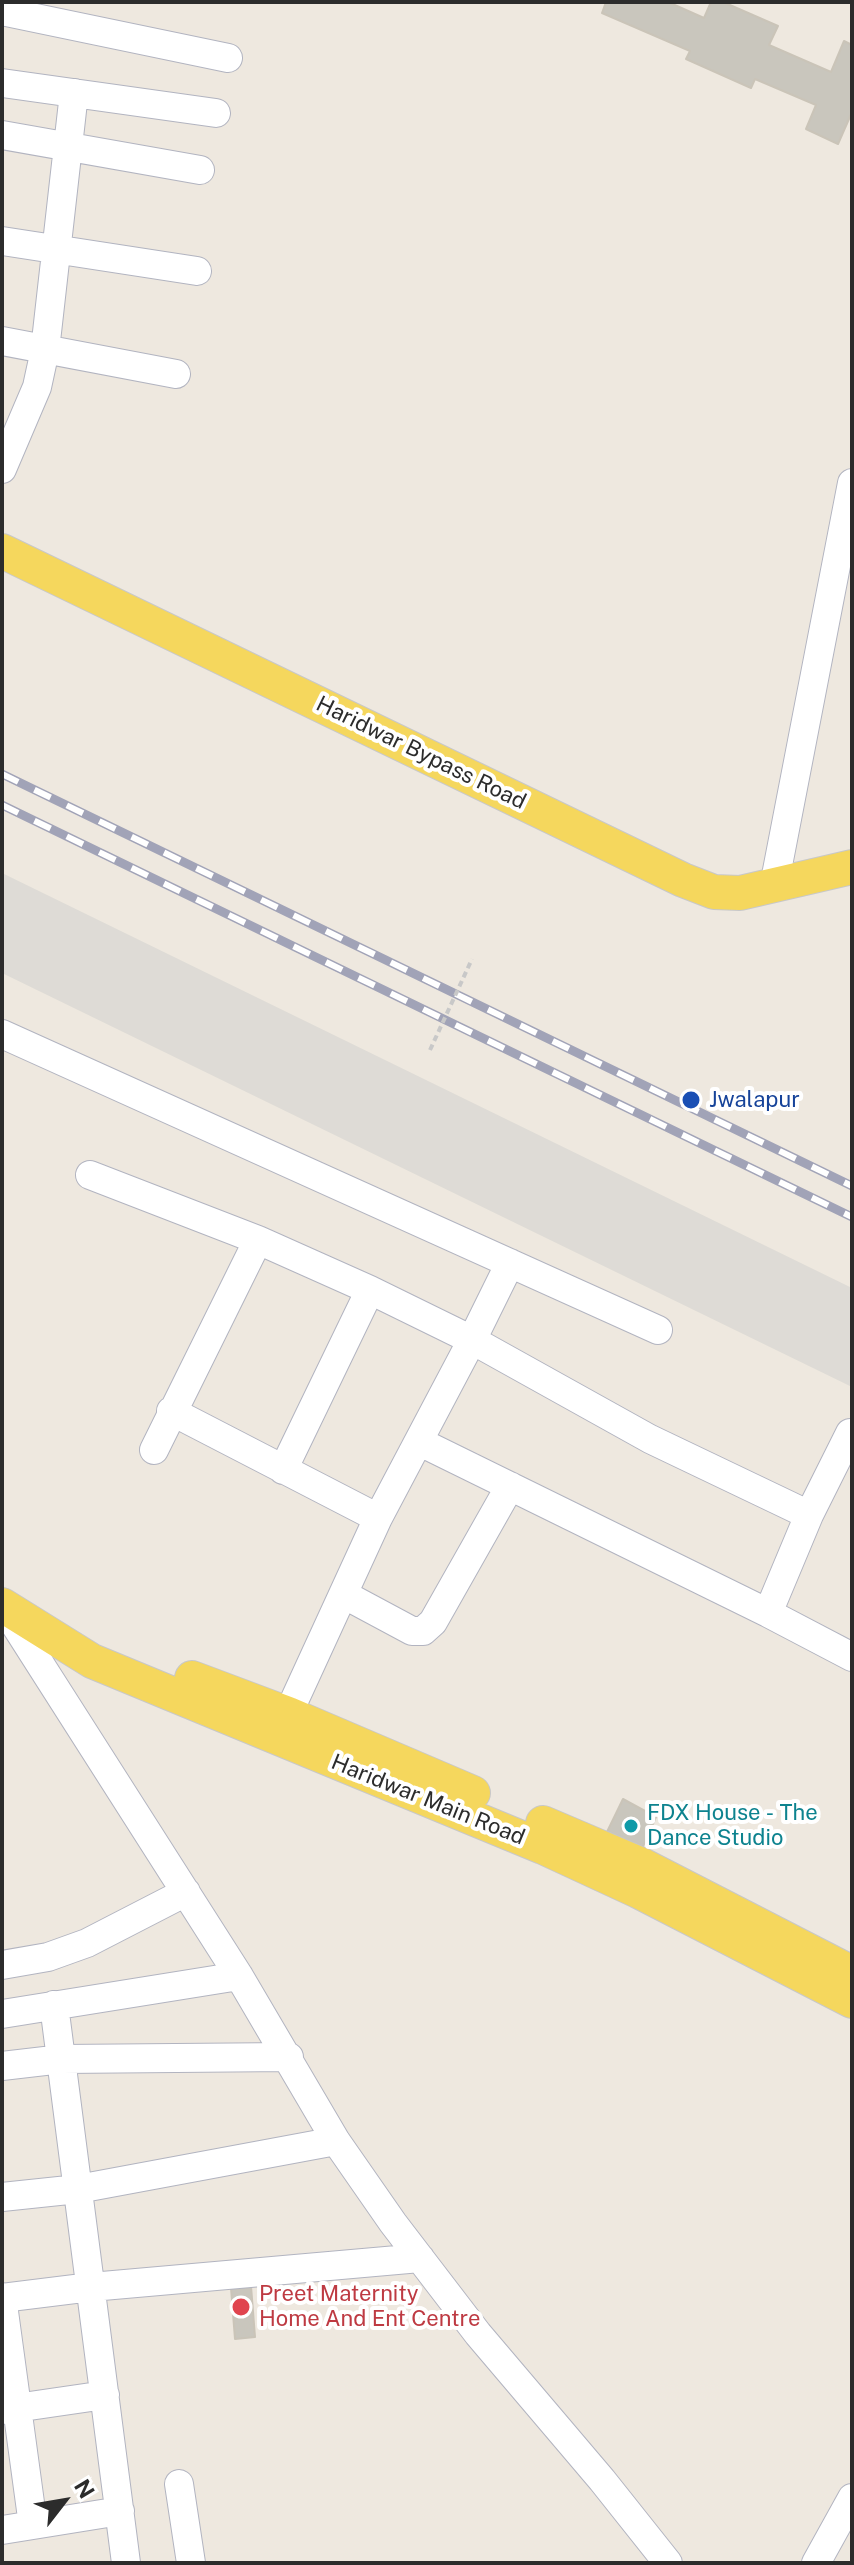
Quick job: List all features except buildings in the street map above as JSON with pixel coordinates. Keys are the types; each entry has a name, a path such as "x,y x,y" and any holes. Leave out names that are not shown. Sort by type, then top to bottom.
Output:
{"main road":[{"name":"Haridwar Bypass Road","path":"2,551 683,880 714,892 740,893 852,867"},
{"name":"Haridwar Main Road","path":"2,1604 288,1714 644,1866 852,1973"},
{"name":"Haridwar Main Road","path":"2,1604 92,1661 543,1847 638,1891 852,2001"}],"street":[{"path":"2,11 228,58"},
{"path":"2,83 216,113"},
{"path":"2,469 37,387 45,350 74,93"},
{"path":"2,135 200,170"},
{"path":"2,241 197,271"},
{"path":"2,341 176,374"},
{"path":"774,886 852,483"},
{"path":"2,1034 658,1330"},
{"path":"90,1175 258,1240 370,1290 472,1340 650,1439 809,1515"},
{"path":"154,1450 258,1240"},
{"path":"288,1714 378,1518 510,1263"},
{"path":"283,1470 370,1290"},
{"path":"171,1411 378,1518"},
{"path":"768,1613 809,1515 850,1433"},
{"path":"420,1442 852,1657"},
{"path":"343,1594 412,1631 423,1631 433,1622 510,1486"},
{"path":"2,1604 239,1976 336,2141 478,2334 668,2563"},
{"path":"2,1965 48,1957 87,1943 186,1892"},
{"path":"2,2014 239,1976"},
{"path":"54,2005 126,2563"},
{"path":"2,2066 62,2059 289,2057"},
{"path":"2,2197 78,2189 336,2141"},
{"path":"33,2525 10,2409 2,2298 91,2287 420,2258"},
{"path":"10,2409 105,2395"},
{"path":"179,2484 191,2563"},
{"path":"816,2563 852,2498"},
{"path":"2,2530 120,2511"}],"path":[{"path":"430,1050 472,959"}],"shaded area":[{"path":"2,873 852,1288 852,1387 2,973"}],"railway":[{"path":"2,774 852,1186"},
{"path":"2,805 852,1217"}],"place":[{"name":"Jwalapur","path":"691,1100"},
{"name":"FDX House - The Dance Studio","path":"631,1826"},
{"name":"Preet Maternity Home And Ent Centre","path":"241,2307"}]}
